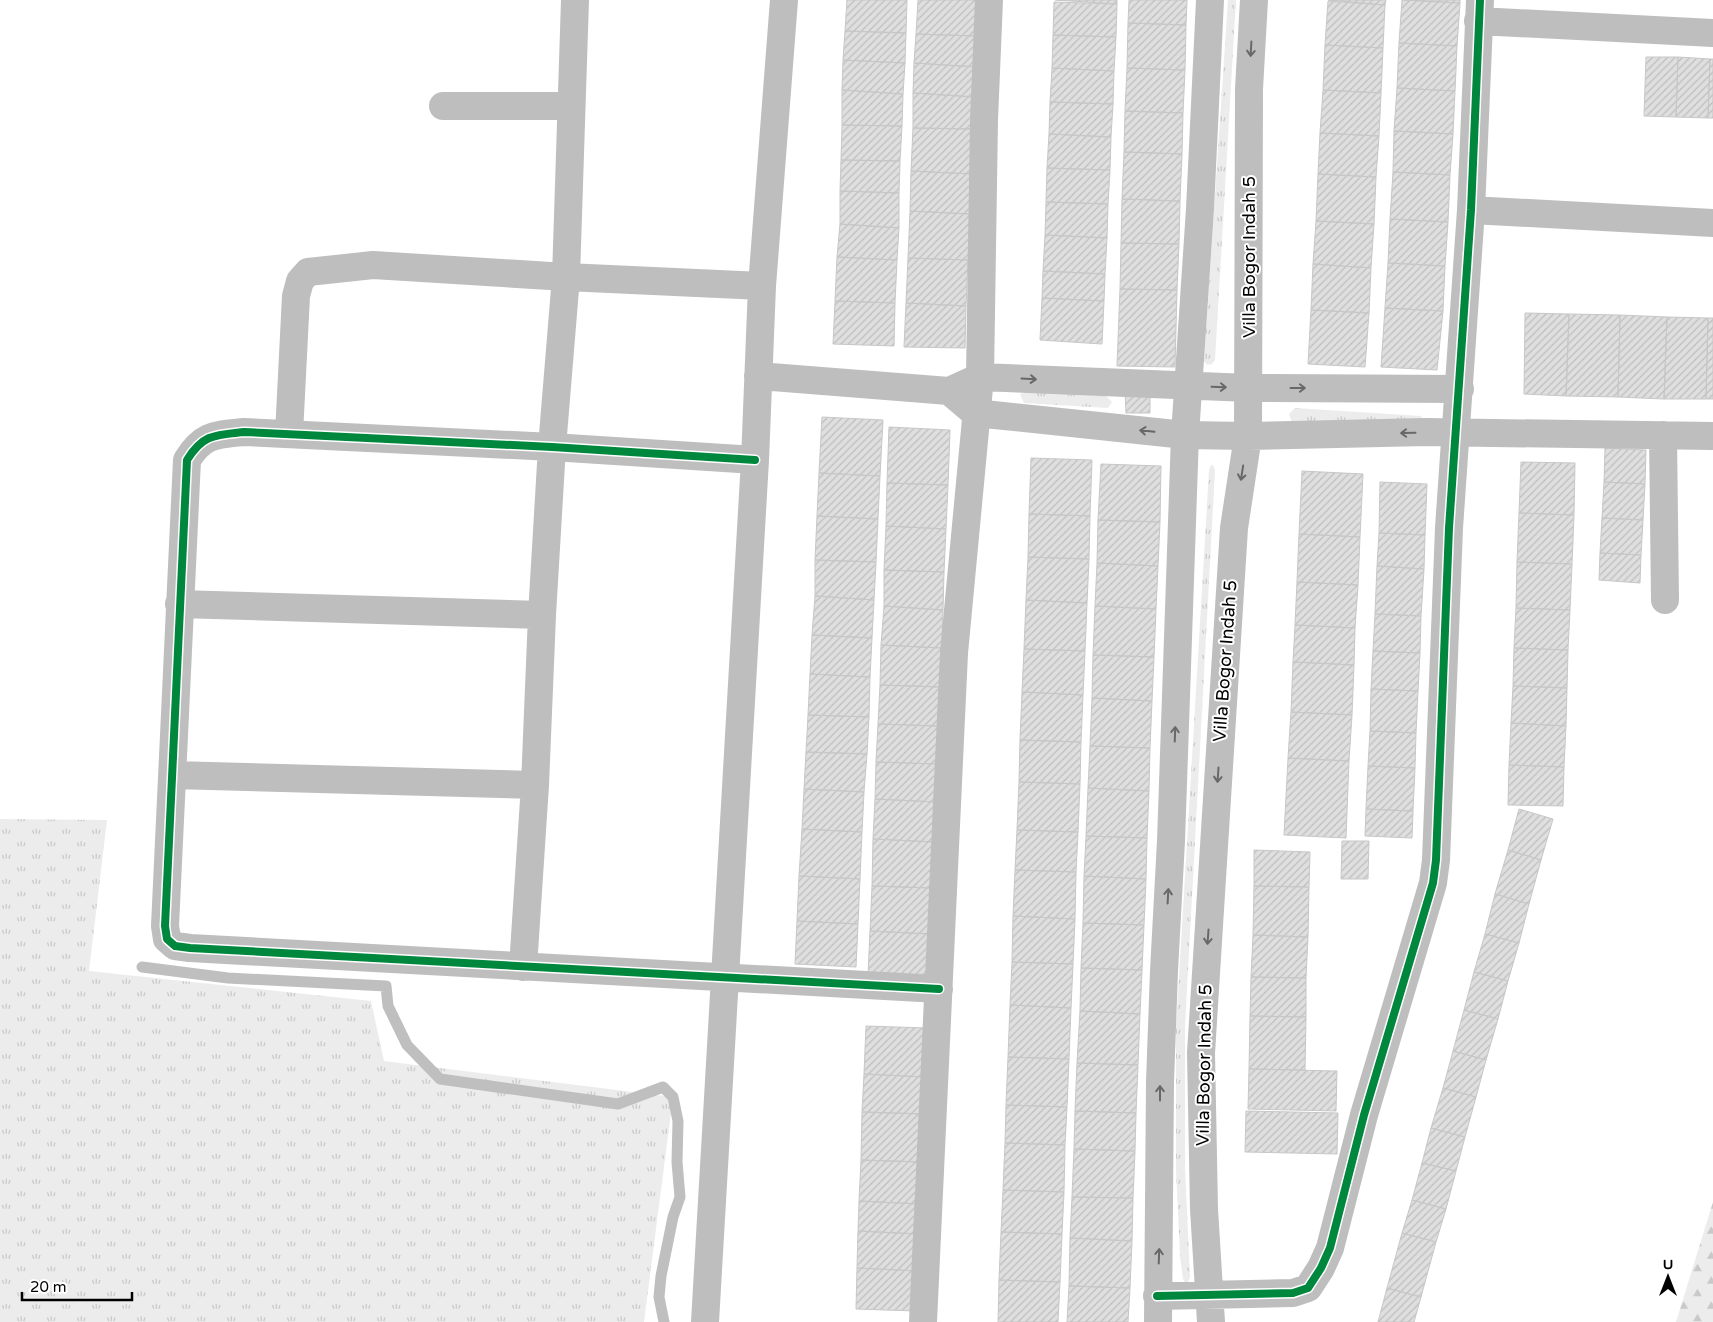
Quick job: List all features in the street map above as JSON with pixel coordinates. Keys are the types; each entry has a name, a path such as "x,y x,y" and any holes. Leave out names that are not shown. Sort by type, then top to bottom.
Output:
{"street":[{"path":"523,967 535,785 542,615 552,447 566,278 570,106 575,0"},
{"path":"705,1322 755,460 762,286 784,0"},
{"path":"923,1322 954,653 975,413 980,377 984,120 989,0"},
{"path":"1210,0 1185,435 1171,841 1160,1082 1158,1309 1210,1309 1293,1292 1308,1288 1321,1268 1333,1239 1364,1115 1433,884 1445,673 1449,528 1471,210 1479,10 1713,32"},
{"name":"Villa Bogor Indah 5","path":"1210,1309 1201,1054 1234,528 1248,436 1249,89 1254,0"},
{"path":"443,106 570,106"},
{"path":"1471,210 1713,223"},
{"path":"289,434 296,296 300,281 308,272 322,269 386,265 566,278 762,286"},
{"path":"758,376 949,391 980,377 1249,388 1460,389"},
{"path":"949,391 975,413 1185,435 1456,433 1713,436"},
{"path":"755,460 552,447 244,432 211,435 195,446 187,460 179,604 165,926 166,939 175,946 939,989"},
{"path":"1663,435 1665,600"},
{"path":"179,604 542,615"},
{"path":"173,775 535,785"}],"green space":[{"path":"1228,0 1236,0 1215,360 1212,364 1207,365 1204,361"},
{"path":"1033,391 1106,396 1112,402 1108,408 1024,403 1020,394"},
{"path":"1295,408 1421,416 1424,423 1292,423 1289,414"},
{"path":"1213,465 1215,470 1185,1027 1185,1167 1190,1277 1187,1286 1183,1279 1180,1256 1176,1170 1176,1028 1209,471 1210,466"},
{"path":"0,819 107,820 89,971 371,1001 384,1061 673,1097 644,1322 0,1322"},
{"path":"1713,1202 1713,1322 1676,1322"}],"building":[{"path":"847,0 907,0 906,33 845,31"},
{"path":"918,0 978,0 977,36 916,34"},
{"path":"1055,0 1117,0 1117,4"},
{"path":"1129,0 1187,0 1186,25 1128,23"},
{"path":"1328,0 1386,0 1385,5"},
{"path":"1402,0 1460,3 1457,46 1399,43"},
{"path":"1404,0 1460,0 1460,3"},
{"path":"1328,1 1385,5 1383,48 1325,45"},
{"path":"1054,2 1117,4 1116,37 1053,35"},
{"path":"1128,23 1186,25 1185,70 1127,68"},
{"path":"845,31 906,33 905,63 843,60"},
{"path":"916,34 977,36 977,67 914,63"},
{"path":"1053,35 1116,37 1114,71 1052,68"},
{"path":"1399,43 1457,46 1455,91 1397,88"},
{"path":"1325,45 1383,48 1381,93 1323,90"},
{"path":"1646,57 1678,57 1676,117 1644,116"},
{"path":"1678,57 1710,59 1708,118 1676,117"},
{"path":"1710,59 1713,59 1713,118 1708,118"},
{"path":"843,60 905,63 903,94 842,90"},
{"path":"914,63 977,67 975,97 913,93"},
{"path":"1052,68 1114,71 1113,104 1050,102"},
{"path":"1127,68 1185,70 1183,113 1125,111"},
{"path":"1397,88 1455,91 1453,134 1394,131"},
{"path":"842,90 903,94 902,126 842,125"},
{"path":"1323,90 1381,93 1379,136 1320,133"},
{"path":"913,93 975,97 973,129 913,128"},
{"path":"1050,102 1113,104 1111,137 1049,134"},
{"path":"1125,111 1183,113 1182,154 1124,152"},
{"path":"842,125 902,126 900,161 841,160"},
{"path":"913,128 973,129 972,174 911,171"},
{"path":"1394,131 1453,134 1450,175 1393,172"},
{"path":"1320,133 1379,136 1376,177 1318,174"},
{"path":"1049,134 1111,137 1110,170 1047,168"},
{"path":"1124,152 1182,154 1180,201 1122,199"},
{"path":"841,160 900,161 899,193 840,191"},
{"path":"1047,168 1110,170 1108,204 1046,202"},
{"path":"911,171 972,174 970,214 910,211"},
{"path":"1393,172 1450,175 1448,222 1390,219"},
{"path":"1318,174 1376,177 1374,224 1316,221"},
{"path":"840,191 899,193 899,228 840,224"},
{"path":"1122,199 1180,201 1179,244 1121,243"},
{"path":"1046,202 1108,204 1107,238 1045,235"},
{"path":"910,211 970,214 968,260 908,258"},
{"path":"1390,219 1448,222 1445,266 1388,263"},
{"path":"1316,221 1374,224 1371,268 1313,264"},
{"path":"840,224 899,228 897,260 837,257"},
{"path":"1045,235 1107,238 1105,274 1043,271"},
{"path":"1121,243 1179,244 1177,290 1120,289"},
{"path":"837,257 897,260 895,303 835,301"},
{"path":"908,258 968,260 966,306 906,303"},
{"path":"1388,263 1445,266 1443,311 1385,308"},
{"path":"1313,264 1371,268 1369,313 1311,310"},
{"path":"1043,271 1105,274 1104,301 1042,298"},
{"path":"1120,289 1177,290 1175,367 1117,366"},
{"path":"1042,298 1104,301 1102,344 1040,340"},
{"path":"835,301 895,303 894,346 833,344"},
{"path":"906,303 966,306 965,348 904,347"},
{"path":"1385,308 1443,311 1437,370 1381,367"},
{"path":"1311,310 1369,313 1365,367 1308,364"},
{"path":"1525,313 1569,314 1566,396 1524,394"},
{"path":"1569,314 1620,315 1618,397 1566,396"},
{"path":"1620,315 1667,317 1664,399 1618,397"},
{"path":"1667,317 1708,318 1706,399 1664,399"},
{"path":"1708,318 1713,318 1713,399 1706,399"},
{"path":"1125,392 1150,392 1150,413 1126,413"},
{"path":"822,417 883,420 880,476 819,473"},
{"path":"889,427 950,430 948,485 887,483"},
{"path":"1605,448 1646,450 1645,484 1604,482"},
{"path":"1031,458 1092,460 1090,516 1029,514"},
{"path":"1521,462 1575,463 1574,515 1519,513"},
{"path":"1101,464 1161,466 1160,522 1098,520"},
{"path":"1302,471 1363,474 1360,537 1299,534"},
{"path":"819,473 880,476 878,519 817,516"},
{"path":"1380,482 1427,484 1425,535 1379,533"},
{"path":"1604,482 1645,484 1643,520 1602,518"},
{"path":"887,483 948,485 946,529 886,526"},
{"path":"1519,513 1574,515 1572,564 1517,562"},
{"path":"1029,514 1090,516 1089,559 1028,557"},
{"path":"817,516 878,519 876,562 815,560"},
{"path":"1602,518 1643,520 1641,555 1600,553"},
{"path":"1098,520 1160,522 1158,566 1097,563"},
{"path":"886,526 946,529 944,572 884,570"},
{"path":"1379,533 1425,535 1424,569 1377,566"},
{"path":"1299,534 1360,537 1358,585 1297,582"},
{"path":"1600,553 1641,555 1640,583 1599,580"},
{"path":"1028,557 1089,559 1087,603 1026,600"},
{"path":"815,560 876,562 874,600 815,596"},
{"path":"1517,562 1572,564 1570,610 1516,608"},
{"path":"1097,563 1158,566 1156,609 1095,606"},
{"path":"1377,566 1424,569 1421,616 1375,614"},
{"path":"884,570 944,572 943,610 884,606"},
{"path":"1297,582 1358,585 1355,628 1295,625"},
{"path":"815,596 874,600 872,638 812,635"},
{"path":"1026,600 1087,603 1085,651 1024,649"},
{"path":"884,606 943,610 942,648 881,645"},
{"path":"1095,606 1156,609 1154,657 1093,655"},
{"path":"1516,608 1570,610 1568,650 1514,648"},
{"path":"1375,614 1421,616 1420,653 1373,651"},
{"path":"1295,625 1355,628 1354,665 1293,662"},
{"path":"812,635 872,638 870,677 810,674"},
{"path":"881,645 942,648 941,687 880,685"},
{"path":"1514,648 1568,650 1567,688 1513,686"},
{"path":"1024,649 1085,651 1083,695 1022,692"},
{"path":"1373,651 1420,653 1418,691 1371,689"},
{"path":"1093,655 1154,657 1152,701 1092,698"},
{"path":"1293,662 1354,665 1352,715 1291,712"},
{"path":"810,674 870,677 869,717 808,715"},
{"path":"880,685 941,687 939,726 878,724"},
{"path":"1513,686 1567,688 1566,726 1511,723"},
{"path":"1371,689 1418,691 1416,733 1370,731"},
{"path":"1022,692 1083,695 1081,742 1020,740"},
{"path":"1092,698 1152,701 1150,748 1090,746"},
{"path":"1291,712 1352,715 1349,761 1288,758"},
{"path":"808,715 869,717 867,754 806,752"},
{"path":"1511,723 1566,726 1564,767 1509,765"},
{"path":"878,724 939,726 938,764 876,762"},
{"path":"1370,731 1416,733 1415,768 1368,766"},
{"path":"1020,740 1081,742 1080,784 1019,782"},
{"path":"1090,746 1150,748 1149,791 1088,788"},
{"path":"806,752 867,754 864,792 804,789"},
{"path":"1288,758 1349,761 1346,838 1284,835"},
{"path":"876,762 938,764 936,802 875,799"},
{"path":"1509,765 1564,767 1563,806 1508,805"},
{"path":"1368,766 1415,768 1413,811 1366,809"},
{"path":"1019,782 1080,784 1078,832 1017,830"},
{"path":"1088,788 1149,791 1147,838 1086,836"},
{"path":"804,789 864,792 862,832 802,829"},
{"path":"875,799 936,802 934,842 873,839"},
{"path":"1366,809 1413,811 1412,838 1365,836"},
{"path":"1519,809 1553,819 1541,860 1508,850"},
{"path":"802,829 862,832 860,879 799,876"},
{"path":"1017,830 1078,832 1076,872 1015,870"},
{"path":"1086,836 1147,838 1146,879 1084,876"},
{"path":"873,839 934,842 932,888 872,886"},
{"path":"1342,841 1369,841 1368,879 1341,879"},
{"path":"1254,850 1310,852 1309,887 1254,886"},
{"path":"1508,850 1541,860 1529,904 1495,894"},
{"path":"1015,870 1076,872 1075,919 1013,916"},
{"path":"799,876 860,879 858,924 797,921"},
{"path":"1084,876 1146,879 1144,925 1083,923"},
{"path":"872,886 932,888 930,934 870,931"},
{"path":"1254,886 1309,887 1308,937 1253,935"},
{"path":"1495,894 1529,904 1519,943 1485,934"},
{"path":"1013,916 1075,919 1073,964 1012,962"},
{"path":"797,921 858,924 856,967 795,964"},
{"path":"1083,923 1144,925 1142,970 1081,968"},
{"path":"870,931 930,934 928,977 868,975"},
{"path":"1485,934 1519,943 1508,981 1474,972"},
{"path":"1253,935 1308,937 1306,978 1251,977"},
{"path":"1012,962 1073,964 1071,1008 1010,1005"},
{"path":"1081,968 1142,970 1140,1014 1080,1011"},
{"path":"1474,972 1508,981 1498,1019 1464,1010"},
{"path":"1251,977 1306,978 1306,1017 1250,1016"},
{"path":"1010,1005 1071,1008 1069,1059 1008,1057"},
{"path":"1464,1010 1498,1019 1486,1060 1453,1051"},
{"path":"1080,1011 1140,1014 1138,1065 1077,1063"},
{"path":"1250,1016 1306,1017 1305,1070 1249,1069"},
{"path":"866,1026 927,1028 925,1077 864,1074"},
{"path":"1453,1051 1486,1060 1476,1097 1443,1088"},
{"path":"1008,1057 1069,1059 1067,1107 1006,1105"},
{"path":"1077,1063 1138,1065 1136,1113 1075,1111"},
{"path":"1249,1069 1337,1071 1336,1111 1248,1109"},
{"path":"864,1074 925,1077 924,1114 862,1112"},
{"path":"1443,1088 1476,1097 1465,1137 1431,1128"},
{"path":"1006,1105 1067,1107 1065,1145 1005,1143"},
{"path":"1075,1111 1136,1113 1135,1151 1074,1149"},
{"path":"1246,1111 1338,1113 1337,1154 1245,1152"},
{"path":"862,1112 924,1114 922,1162 861,1160"},
{"path":"1431,1128 1465,1137 1456,1171 1422,1163"},
{"path":"1005,1143 1065,1145 1064,1192 1003,1190"},
{"path":"1074,1149 1135,1151 1133,1198 1072,1197"},
{"path":"861,1160 922,1162 920,1204 859,1201"},
{"path":"1422,1163 1456,1171 1446,1209 1412,1200"},
{"path":"1003,1190 1064,1192 1062,1234 1001,1232"},
{"path":"1072,1197 1133,1198 1132,1241 1070,1238"},
{"path":"1412,1200 1446,1209 1436,1242 1402,1233"},
{"path":"859,1201 920,1204 918,1234 858,1231"},
{"path":"858,1231 918,1234 918,1271 857,1268"},
{"path":"1001,1232 1062,1234 1060,1282 999,1280"},
{"path":"1402,1233 1436,1242 1421,1297 1387,1288"},
{"path":"1070,1238 1132,1241 1130,1288 1069,1286"},
{"path":"857,1268 918,1271 916,1311 856,1309"},
{"path":"999,1280 1060,1282 1058,1322 998,1322"},
{"path":"1069,1286 1130,1288 1128,1322 1067,1322"},
{"path":"1387,1288 1421,1297 1414,1322 1378,1322"}],"waterway":[{"path":"142,967 228,978 386,986 388,1006 407,1045 440,1079 618,1104 663,1087 673,1097 678,1121 677,1162 680,1197 673,1217 661,1276 659,1297 664,1322"}],"cycle path":[{"path":"1157,1296 1293,1293 1308,1288 1321,1268 1330,1248 1364,1115 1433,883 1436,860 1449,528 1471,210 1480,0"},
{"path":"755,460 552,447 244,432 217,435 199,445 187,460 165,926 167,939 175,946 190,948 939,989"}]}
